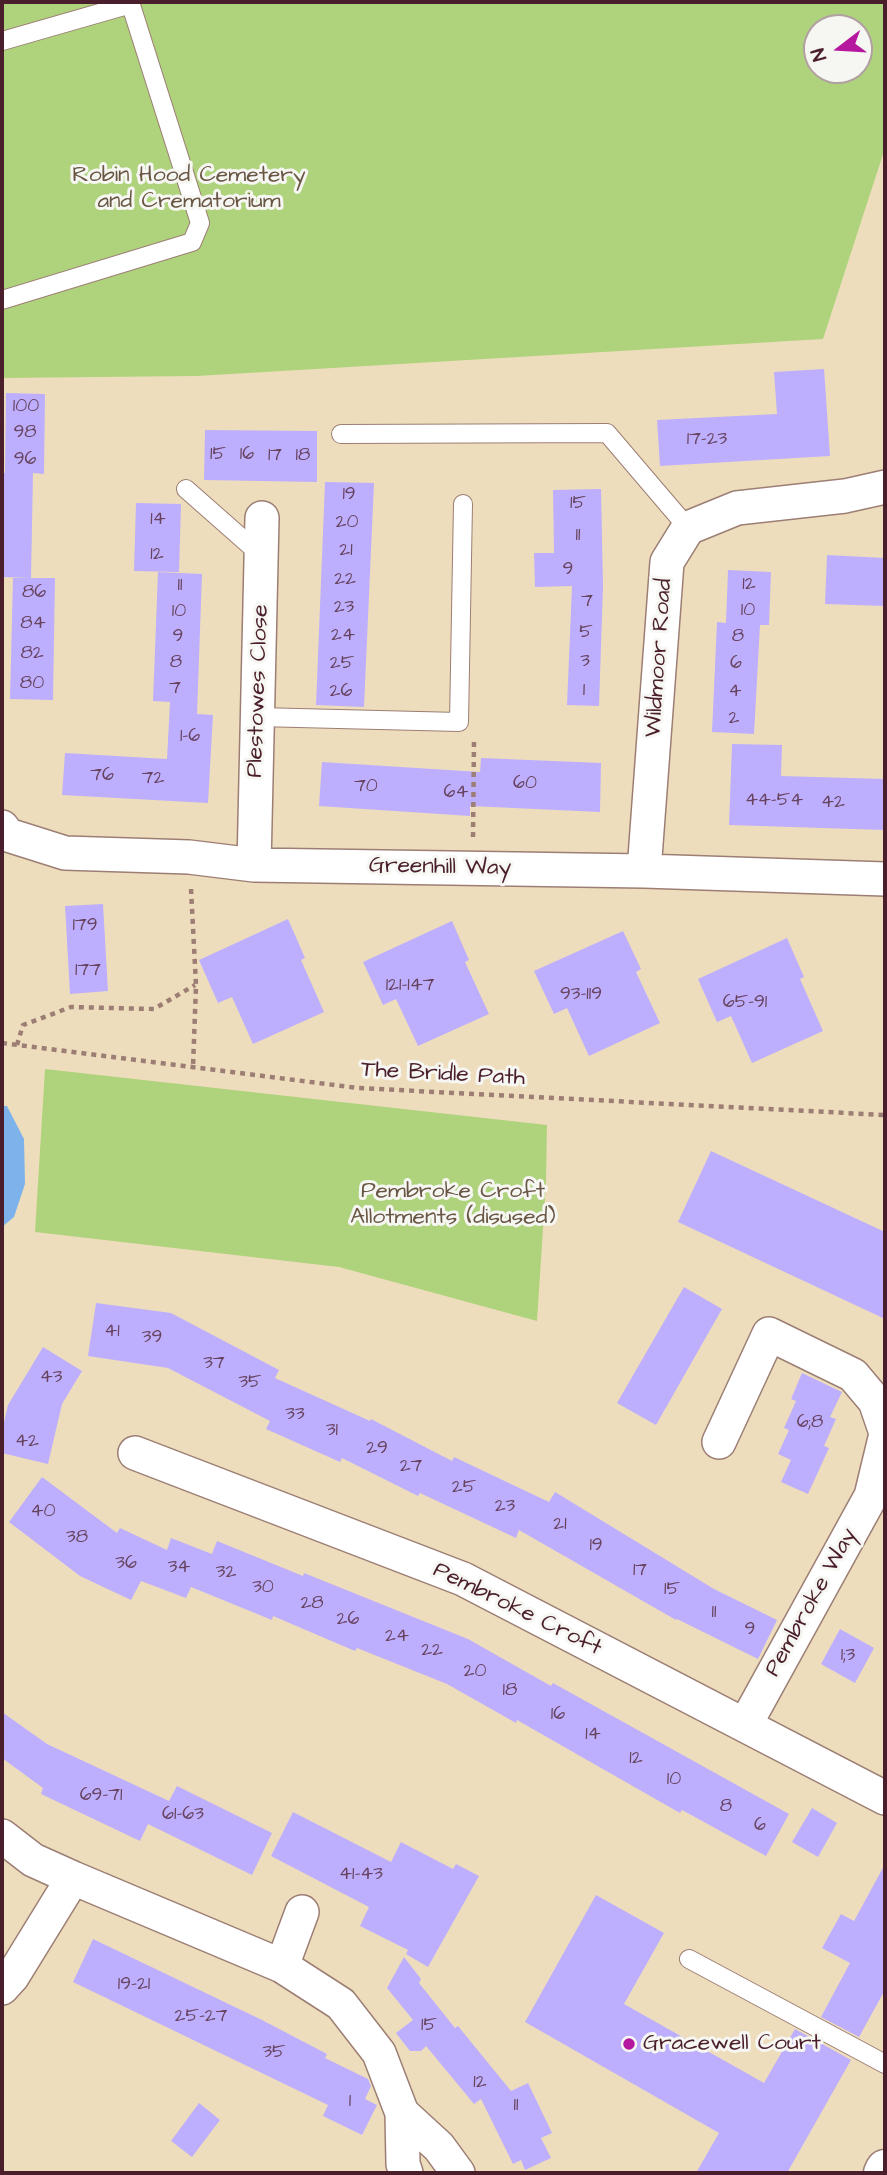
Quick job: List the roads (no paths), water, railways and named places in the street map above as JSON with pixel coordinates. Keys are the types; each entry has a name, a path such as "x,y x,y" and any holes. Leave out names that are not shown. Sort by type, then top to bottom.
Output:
{"street":[{"path":"688,528 737,508 845,496 885,487"},
{"name":"Plestowes Close","path":"254,865 262,518"},
{"name":"Wildmoor Road","path":"644,871 667,562 688,528"},
{"name":"Greenhill Way","path":"2,827 8,835 65,853 189,857 254,865 644,871 885,879"},
{"path":"719,1442 768,1334 853,1375 875,1401 885,1430"},
{"name":"Pembroke Way","path":"745,1725 871,1496 885,1438"},
{"name":"Pembroke Croft","path":"135,1453 463,1579 885,1798"},
{"path":"2,1836 33,1860 282,1966 341,2004 379,2053 402,2113 403,2164 406,2173"},
{"path":"2,1988 12,1977 72,1878"},
{"path":"282,1966 302,1912"},
{"path":"402,2113 439,2147 458,2173"}],"lane":[{"path":"2,41 131,3 201,223 192,242 2,300"},
{"path":"341,434 607,433 688,528"},
{"path":"186,489 263,557"},
{"path":"258,717 459,722 463,504"},
{"path":"689,1959 885,2064"}],"water":[{"path":"2,1106 7,1106 24,1139 25,1184 14,1217 2,1227"}],"place":[{"name":"Gracewell Court","path":"629,2044"}],"park label":[{"name":"Robin Hood Cemetery and Crematorium","path":"189,189"},
{"name":"Pembroke Croft Allotments (disused)","path":"453,1205"}]}
